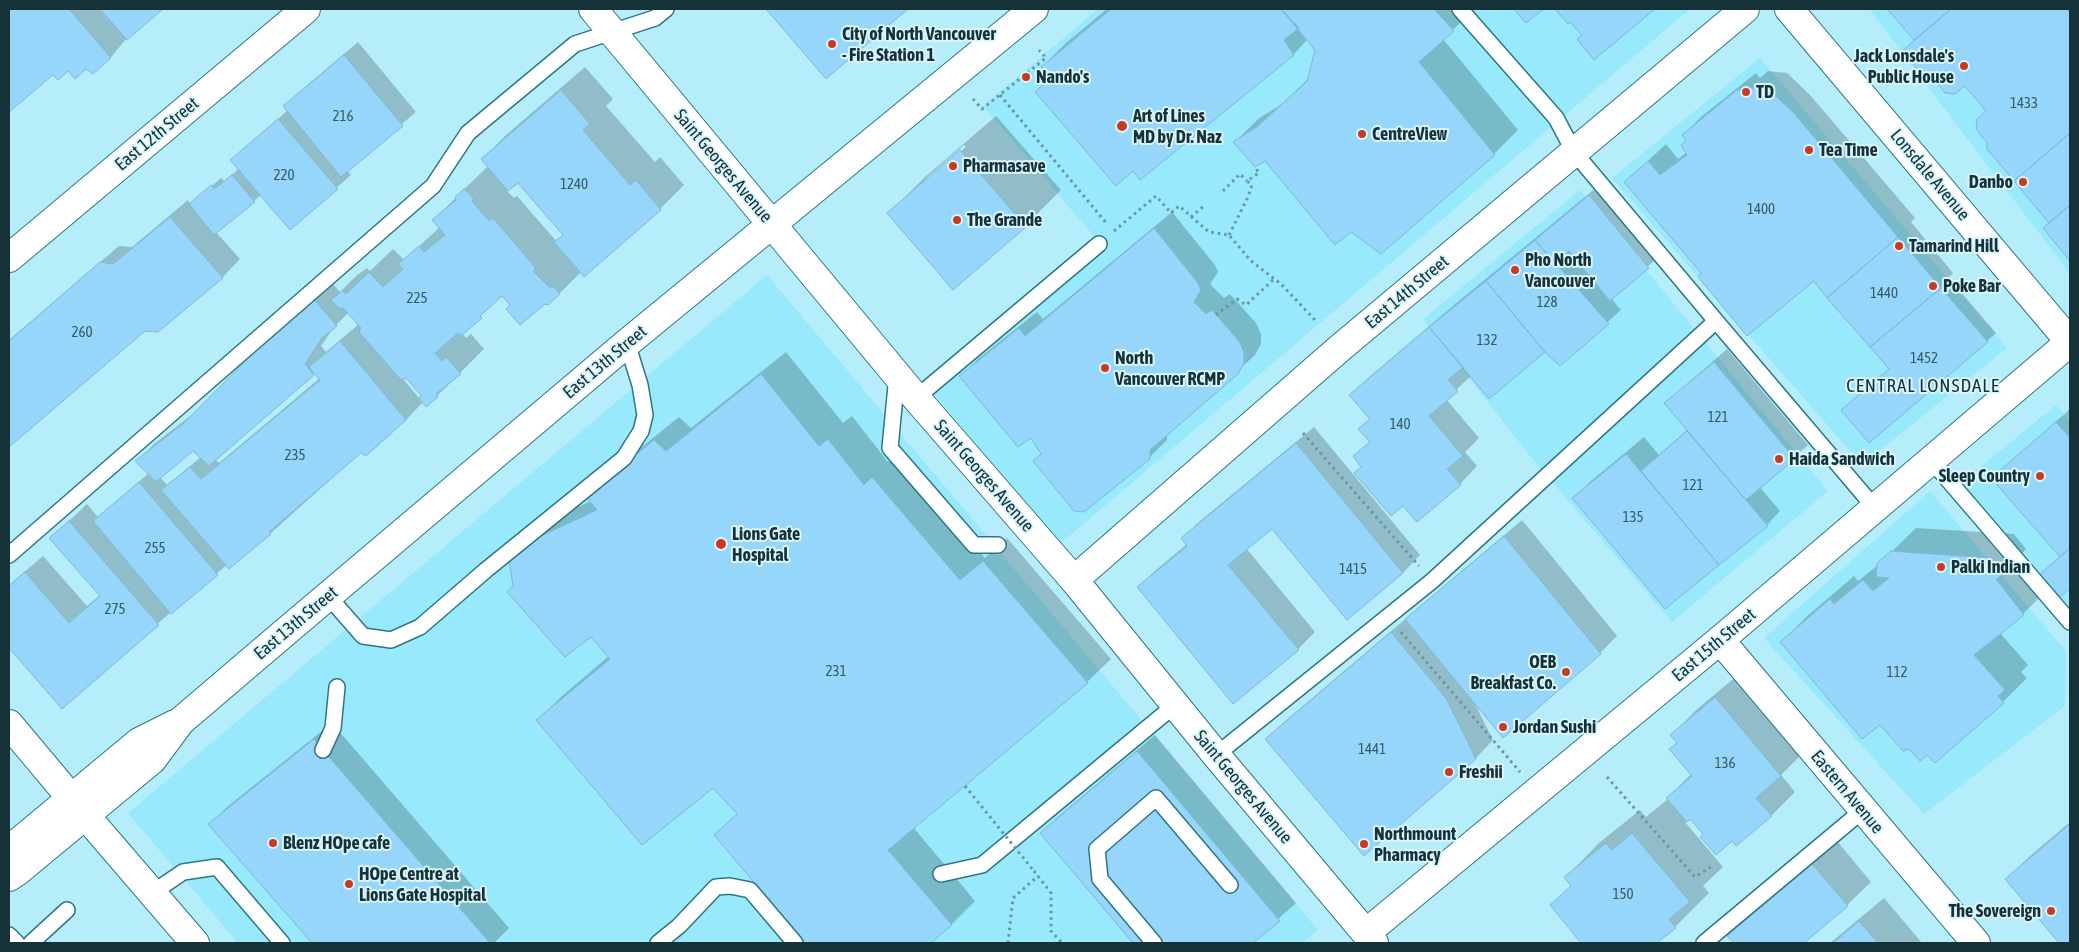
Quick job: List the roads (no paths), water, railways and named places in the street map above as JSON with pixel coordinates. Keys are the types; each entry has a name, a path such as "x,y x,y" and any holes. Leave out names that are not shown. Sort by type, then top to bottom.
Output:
{"street":[{"name":"East 12th Street","path":"9,258 306,9"},
{"name":"Saint Georges Avenue","path":"593,9 916,398 1074,580 1365,940"},
{"name":"East 13th Street","path":"9,876 18,871 139,742 181,721 627,343 772,226 1034,9"},
{"name":"East 14th Street","path":"1074,580 1340,348 1744,9"},
{"name":"Lonsdale Avenue","path":"1789,9 2070,342"},
{"name":"East 15th Street","path":"1365,940 1537,792 1720,640 2070,342"},
{"name":"Eastern Avenue","path":"1720,640 1862,811 1976,943"},
{"path":"9,724 195,943"},
{"name":"East 13th Street","path":"9,850 78,806"}],"lane":[{"path":"9,555 433,186 468,133 575,44 655,18 666,9"},
{"path":"1460,9 1556,118 1574,152 1874,508"},
{"path":"916,398 1099,244"},
{"path":"1216,755 1432,581 1716,321"},
{"path":"328,596 363,636 391,640 420,627 486,570 624,458 642,431 645,415 640,385 627,343"},
{"path":"897,375 890,448 974,545 998,545"},
{"path":"1931,460 2070,622"},
{"path":"323,750 334,728 338,687"},
{"path":"941,874 982,865 1175,705"},
{"path":"1154,943 1100,879 1097,849 1156,798 1230,885"},
{"path":"1704,943 1862,811"},
{"path":"152,893 183,872 217,867 282,943"},
{"path":"658,943 679,926 716,887 730,886 750,890 795,943"},
{"path":"31,943 67,910"},
{"path":"9,934 17,943"}],"place":[{"name":"City of North Vancouver - Fire Station 1","path":"832,44"},
{"name":"Jack Lonsdale's Public House","path":"1964,66"},
{"name":"Nando's","path":"1026,77"},
{"name":"TD","path":"1746,92"},
{"name":"Art of Lines MD by Dr. Naz","path":"1122,126"},
{"name":"CentreView","path":"1362,134"},
{"name":"Tea Time","path":"1809,150"},
{"name":"Pharmasave","path":"953,166"},
{"name":"Danbo","path":"2023,182"},
{"name":"The Grande","path":"957,220"},
{"name":"Tamarind Hill","path":"1899,246"},
{"name":"Pho North Vancouver","path":"1515,270"},
{"name":"Poke Bar","path":"1933,286"},
{"name":"North Vancouver RCMP","path":"1105,368"},
{"name":"Haida Sandwich","path":"1779,459"},
{"name":"Sleep Country","path":"2040,476"},
{"name":"Lions Gate Hospital","path":"721,544"},
{"name":"Palki Indian","path":"1941,567"},
{"name":"OEB Breakfast Co.","path":"1566,672"},
{"name":"Jordan Sushi","path":"1503,727"},
{"name":"Freshii","path":"1449,772"},
{"name":"Blenz HOpe cafe","path":"273,843"},
{"name":"Northmount Pharmacy","path":"1364,844"},
{"name":"HOpe Centre at Lions Gate Hospital","path":"349,884"},
{"name":"The Sovereign","path":"2051,911"}],"district":[{"name":"CENTRAL LONSDALE","path":"1923,386"}]}
